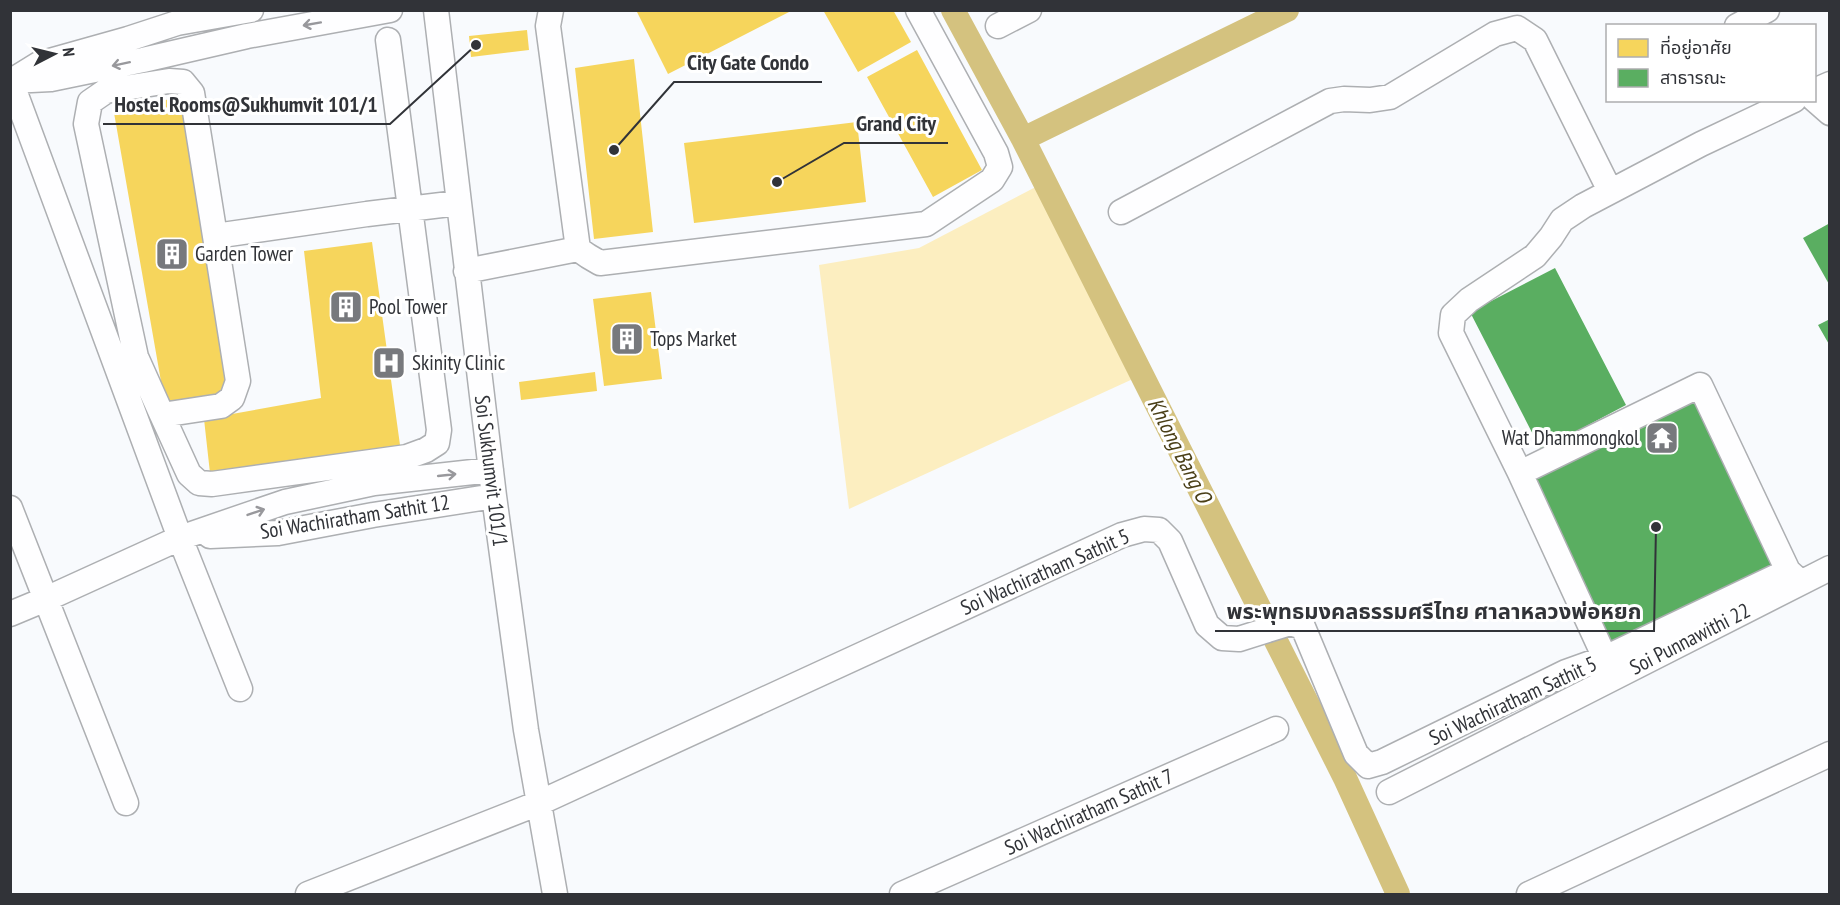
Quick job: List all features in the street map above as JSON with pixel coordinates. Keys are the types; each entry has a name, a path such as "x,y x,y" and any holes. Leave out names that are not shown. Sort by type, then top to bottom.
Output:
{"street":[{"path":"11,80 39,64 177,23 251,10"},
{"path":"11,80 51,79 247,36 390,10"},
{"name":"Soi Sukhumvit 101/1","path":"435,10 494,496 526,730 555,894"},
{"path":"551,10 548,26 578,249"},
{"path":"466,271 578,249 600,262 926,224 992,180 1000,167 996,153 918,10"},
{"path":"998,26 1029,10"},
{"path":"1730,10 1736,24"},
{"path":"1741,24 1767,10"},
{"path":"1121,212 1330,101 1390,98 1495,34 1517,28 1535,40 1610,191"},
{"path":"162,415 221,406 232,398 238,381 192,93 183,82 169,81 106,91 90,102 86,124 136,357 162,415 189,474 199,483 212,484 407,457 437,443 439,430 388,40"},
{"path":"11,80 180,537 240,689"},
{"path":"1816,91 1830,84"},
{"path":"1816,100 1830,113"},
{"path":"1605,658 1520,473 1451,333 1453,315 1469,300 1535,256 1562,220 1582,206 1782,103"},
{"path":"215,236 458,203"},
{"path":"1520,473 1700,385 1795,577"},
{"name":"Soi Wachiratham Sathit 12","path":"10,614 180,537 285,502 374,483 491,471"},
{"name":"Soi Wachiratham Sathit 12","path":"180,537 278,533 383,513 494,496"},
{"path":"10,508 126,803"},
{"name":"Soi Wachiratham Sathit 5","path":"539,803 1122,536 1144,529 1159,530 1170,541 1207,625 1222,638 1239,639 1290,622 1303,627 1356,754 1368,766 1382,762 1566,672 1605,658 1795,577"},
{"name":"Soi Punnawithi 22","path":"1389,792 1795,577 1830,568"},
{"name":"Soi Wachiratham Sathit 7","path":"902,894 1276,729"},
{"path":"1529,894 1830,754"},
{"path":"308,894 539,803"}],"shaded area":[{"path":"1053,178 1146,373 849,509 819,265 919,248"}],"building: ที่อยู่อาศัย":[{"path":"636,10 793,10 668,74"},
{"path":"823,10 893,10 911,42 858,72"},
{"path":"527,30 529,50 471,57 469,36"},
{"path":"917,50 982,170 933,197 867,77"},
{"path":"634,59 653,232 594,239 575,68"},
{"name":"Garden Tower","path":"180,98 229,402 166,410 113,107"},
{"path":"857,122 866,202 694,223 684,143"},
{"name":"Pool Tower","path":"372,242 400,445 210,473 204,419 321,398 304,251"},
{"name":"Tops Market","path":"651,292 662,379 604,386 593,299"},
{"path":"595,372 597,391 521,400 519,382"}],"building: สาธารณะ":[{"path":"1830,223 1830,286 1803,238"},
{"path":"1555,268 1626,405 1541,450 1470,312"},
{"path":"1830,319 1830,346 1818,325"},
{"path":"1694,397 1781,575 1618,656 1531,479"}],"waterway":[{"name":"Khlong Bang O","path":"953,10 1023,139 1345,778 1398,894"},
{"path":"1023,139 1287,10"}],"place":[{"name":"Hostel Rooms@Sukhumvit 101/1","path":"476,45"},
{"name":"City Gate Condo","path":"614,150"},
{"name":"Grand City","path":"777,182"},
{"name":"Garden Tower","path":"172,254"},
{"name":"Pool Tower","path":"346,307"},
{"name":"Tops Market","path":"627,339"},
{"name":"Skinity Clinic","path":"389,363"},
{"name":"Wat Dhammongkol","path":"1662,438"},
{"name":"พระพุทธมงคลธรรมศรีไทย ศาลาหลวงพ่อหยก","path":"1656,527"}]}
